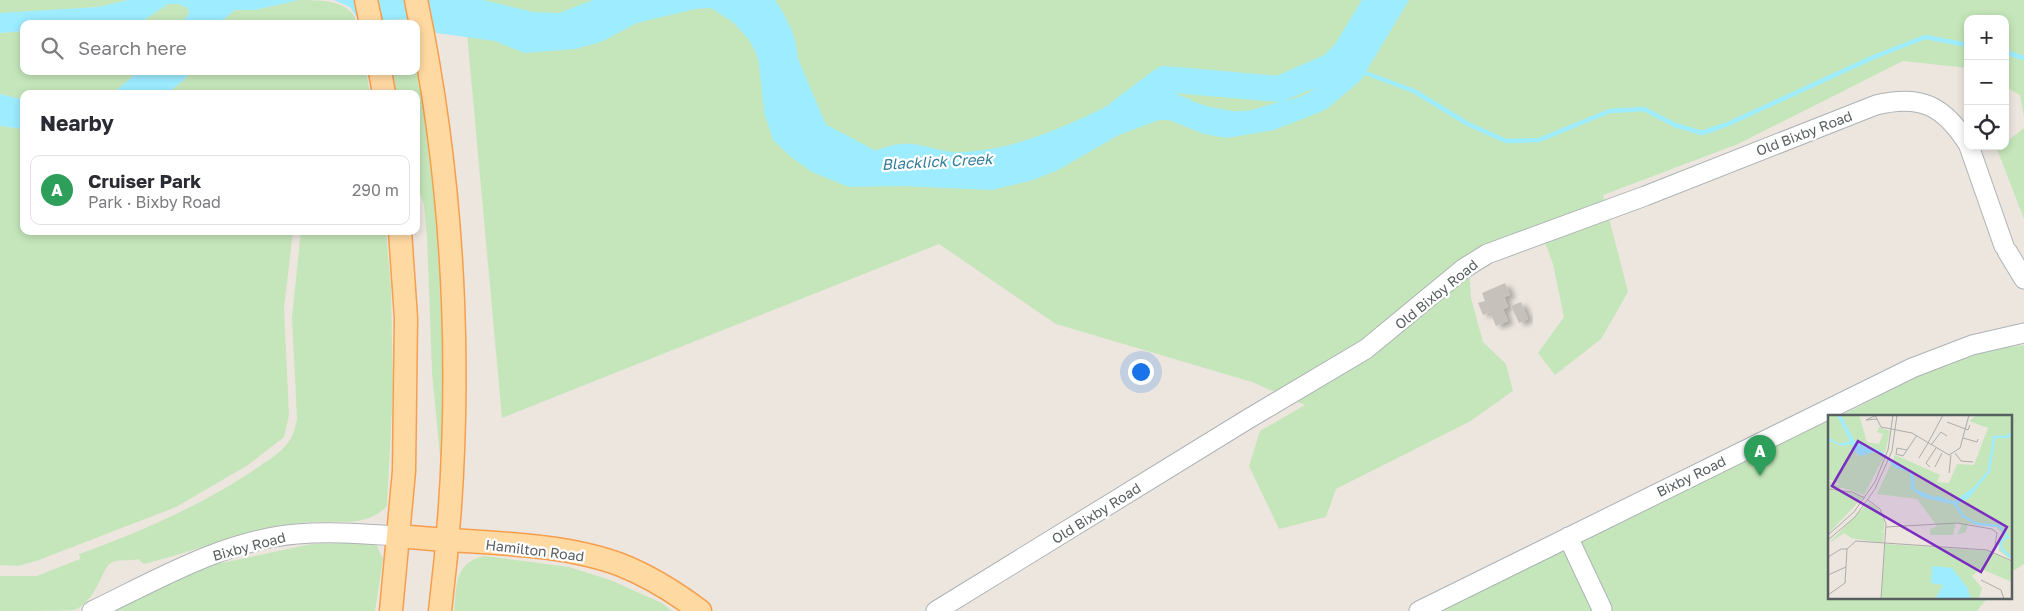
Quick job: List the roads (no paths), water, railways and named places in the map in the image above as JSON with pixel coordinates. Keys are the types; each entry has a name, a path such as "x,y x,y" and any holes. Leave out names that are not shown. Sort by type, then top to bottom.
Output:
{"main road":[{"path":"366,0 370,20"},
{"path":"416,0 428,54 448,220 453,305 455,390 448,541 440,611"},
{"path":"381,75 383,90"},
{"path":"391,611 400,536 406,405 406,318 400,235"},
{"name":"Bixby Road","path":"400,536 448,541"},
{"name":"Hamilton Road","path":"448,541 544,548 599,559 645,576 700,611"}],"street":[{"name":"Old Bixby Road","path":"936,611 1248,419 1366,349 1463,269 1487,254 1645,196 1876,105 1894,100 1913,101 1930,105 1946,116 1964,140"},
{"name":"Old Bixby Road","path":"1970,150 2006,249 2024,279"},
{"name":"Bixby Road","path":"1419,611 1912,368 1972,345 2024,333"},
{"name":"Bixby Road","path":"92,611 202,559 257,541 298,534 400,536"},
{"path":"1568,537 1602,610"}],"water":[{"path":"128,0 299,0 255,10 235,10 223,20 184,20 189,14 188,8 178,4 168,4 144,20 20,20 20,31 0,33 0,13 98,7"},
{"path":"334,0 483,0 533,12 559,13 593,0 775,0 784,13 796,43 798,63 795,89 798,107 805,125 823,147 840,156 849,157 900,144 926,146 952,152 1001,147 1048,133 1127,97 1155,89 1170,92 1206,106 1232,111 1251,110 1296,98 1308,93 1317,85 1323,72 1315,65 1377,0 1409,0 1361,80 1328,108 1318,113 1274,130 1227,138 1204,134 1169,120 1159,120 1119,135 1058,170 1033,180 992,190 900,186 849,187 812,172 791,157 773,140 764,112 756,53 749,40 734,23 711,8 695,9 637,23 601,42 575,49 524,53 495,41 437,33 420,25 420,20 384,20 356,16 350,7"},
{"path":"134,75 188,75 172,90 117,90"},
{"path":"0,94 20,99 20,128 0,126"}],"waterway":[{"name":"Blacklick Creek","path":"1120,112 1164,79 1279,89 1339,63 1377,0"},
{"path":"1360,71 1414,91 1468,124 1506,141 1539,140 1610,111 1644,109 1675,125 1702,133 1728,124 1874,57 1925,37 1964,44"},
{"name":"Blacklick Creek","path":"781,52 816,134 879,167 892,166"},
{"path":"2009,53 2024,58"}],"place":[{"name":"Cruiser Park","path":"1760,476"}]}
